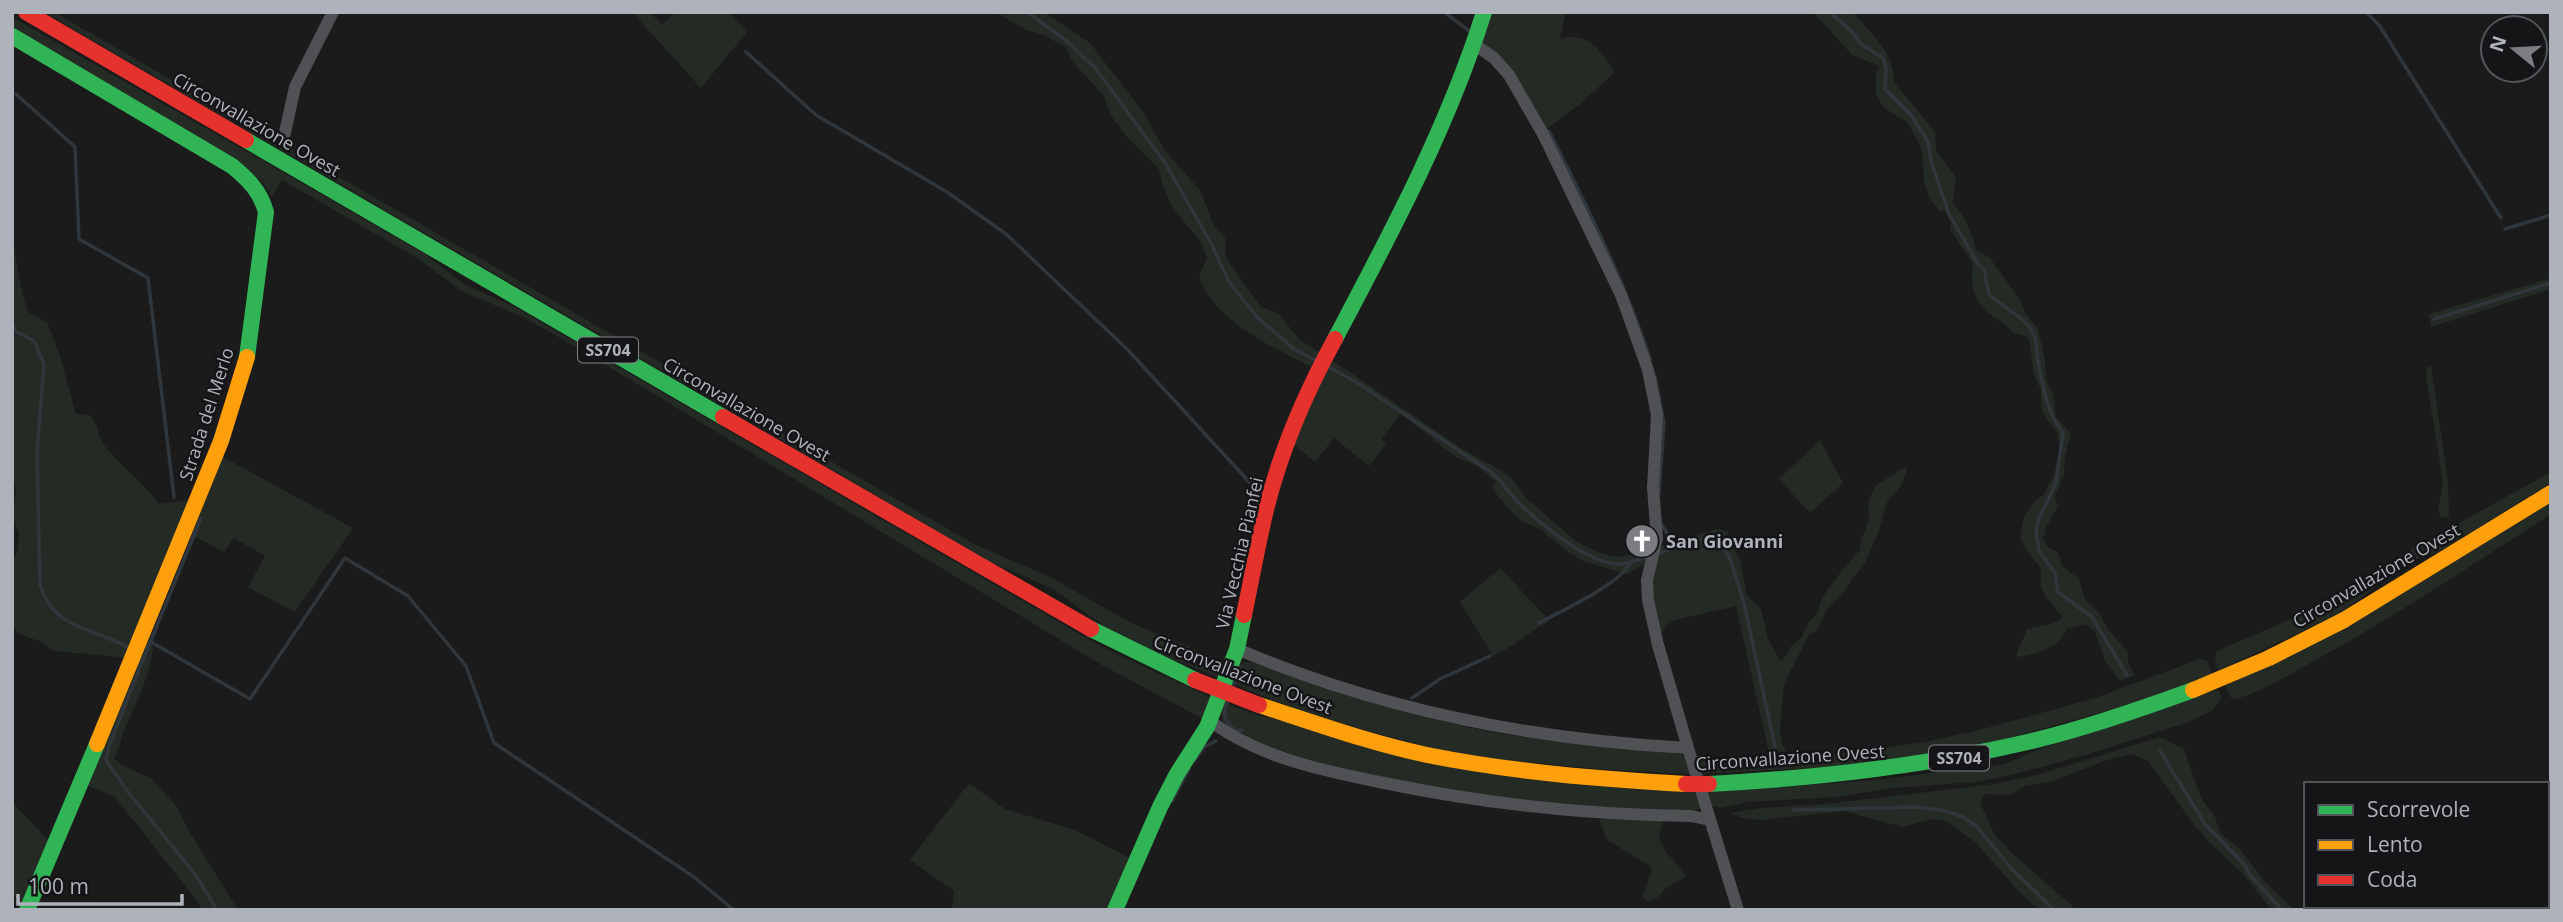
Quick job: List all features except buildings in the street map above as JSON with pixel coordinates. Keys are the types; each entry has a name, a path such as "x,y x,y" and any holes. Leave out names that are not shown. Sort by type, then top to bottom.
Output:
{"main road":[{"name":"Circonvallazione Ovest","path":"26,12 1120,645 1195,680 1259,705 1345,733 1427,754 1549,774 1686,784 1818,777 1956,759 2087,727 2199,689 2236,673 2344,620 2551,493"},
{"name":"Via Vecchia Pianfei","path":"1115,910 1160,807 1210,721 1237,649 1265,512 1295,423 1317,372 1394,230 1474,44 1483,12"},
{"name":"Strada del Merlo","path":"12,36 223,159 251,182 265,204 265,232 251,332 239,388 221,441 135,653 27,910"}],"street":[{"path":"284,137 299,76 333,12"},
{"path":"1474,44 1494,58 1509,75 1544,134 1621,295 1648,370 1657,415 1653,488 1657,538 1647,592 1658,645 1738,910"},
{"path":"1237,649 1365,695 1455,719 1569,738 1688,748"},
{"path":"1210,721 1237,740 1301,763 1420,791 1541,809 1620,815 1691,816 1710,820"}],"shaded area":[{"path":"44,12 54,12 974,544 1052,578 1131,623 1228,663 1222,679 1170,658 1104,626 1053,589 989,561"},
{"path":"632,12 650,12 662,25 675,12 729,12 747,32 701,88"},
{"path":"996,12 1044,12 1090,43 1143,112 1165,151 1200,190 1213,224 1225,237 1226,258 1261,307 1278,313 1300,340 1322,354 1315,369 1265,343 1216,306 1205,291 1199,275 1207,258 1201,243 1171,205 1159,169 1126,136 1109,113 1104,96 1072,61 1065,47 1044,35 1024,29"},
{"path":"1488,12 1566,12 1560,38 1587,40 1599,50 1615,72 1579,105 1545,130 1479,43"},
{"path":"1813,12 1853,12 1881,44 1890,61 1894,82 1935,132 1936,151 1956,177 1953,203 1967,222 1976,249 1990,258 2038,329 2046,380 2053,394 2056,417 2071,434 2064,474 2055,497 2058,507 2046,527 2043,540 2048,547 2058,552 2062,566 2079,579 2085,600 2099,613 2107,628 2128,652 2128,663 2135,675 2120,681 2105,661 2095,632 2086,624 2067,629 2058,641 2046,649 2017,657 2027,629 2051,624 2063,618 2045,596 2041,587 2041,569 2020,537 2024,517 2033,503 2044,494 2053,477 2060,450 2058,434 2041,407 2041,390 2034,375 2029,340 2026,336 2013,333 1980,304 1973,286 1973,264 1950,229 1951,223 1946,212 1939,211 1930,199 1924,181 1920,146 1908,123 1883,107 1876,94 1879,66 1852,55"},
{"path":"12,17 425,254 464,284 513,306 1104,648 1214,699 1205,720 1100,664 576,347 523,317 463,292 417,258 282,180 272,197 263,183 243,164 12,29"},
{"path":"12,237 28,312 47,322 59,353 76,414 90,415 104,445 159,504 191,500 128,658 54,651 12,627 12,563 18,549 19,534 12,513 16,491 12,472"},
{"path":"2551,278 2551,289 2431,327 2429,314"},
{"path":"1329,358 1461,448 1510,476 1526,498 1577,542 1603,554 1619,557 1651,550 1647,563 1627,574 1585,562 1568,552 1540,529 1525,523 1508,509 1492,488 1496,482 1477,466 1457,458 1401,414 1381,439 1386,444 1369,466 1334,438 1315,462 1292,443"},
{"path":"2431,366 2448,481 2449,516 2441,518 2438,510 2443,483 2426,377 2427,367"},
{"path":"1820,440 1843,483 1810,513 1779,479"},
{"path":"223,457 353,528 295,612 248,587 265,556 234,538 224,552 190,534"},
{"path":"1905,467 1907,470 1901,486 1887,502 1878,533 1864,565 1846,590 1827,609 1818,629 1809,635 1784,684 1780,730 1783,747 1787,751 1769,753 1736,606 1670,621 1660,635 1651,586 1661,546 1716,529 1727,531 1740,560 1747,595 1761,609 1768,639 1781,662 1792,645 1801,638 1809,621 1817,614 1821,599 1860,550 1869,517 1868,502 1875,486"},
{"path":"2551,472 2551,483 2440,551 2417,559 2395,572 2342,612 2218,671 2215,661 2217,651 2332,601 2399,556"},
{"path":"2551,502 2551,514 2381,623 2269,685 2236,699 2230,697 2225,686"},
{"path":"1500,568 1550,621 1493,656 1460,602"},
{"path":"153,639 147,676 114,758 123,766 151,778 177,807 238,910 202,910 115,797 86,785 146,643"},
{"path":"2200,659 2207,661 2212,674 2149,699 1980,746 1861,765 1700,774 1695,760 1706,759 1729,764 1786,761 1925,742 2095,698"},
{"path":"1245,662 1380,705 1477,729 1531,738 1679,754 1685,757 1693,774 1526,762 1401,740 1304,711 1231,683 1238,665"},
{"path":"2218,689 2222,697 2212,711 2186,723 2089,754 1976,782 1893,788 1836,797 1747,802 1722,808 1710,806 1705,792 1973,771 2007,763 2039,749"},
{"path":"1223,703 1261,716 1698,792 1702,807 1695,811 1604,809 1448,791 1315,763 1247,740 1222,722 1220,710"},
{"path":"2160,737 2184,749 2201,798 2215,817 2221,834 2238,847 2268,885 2294,910 2272,910 2244,875 2195,826 2147,760 2131,754 2107,760 2053,781 2025,786 2010,795 1985,794 1980,803 1995,835 2077,910 2039,910 2021,894 1975,842 1944,820 1932,819 1903,827 1844,811 1763,820 1742,818 1731,813 1996,784 2040,774"},
{"path":"969,783 1005,809 1075,830 1132,859 1110,910 952,910 954,891 910,860"},
{"path":"12,802 50,842 22,905 12,894"},
{"path":"1599,819 1663,821 1659,838 1666,852 1687,876 1649,902 1642,897 1652,870 1650,866 1607,840"}],"waterway":[{"path":"1027,12 1068,42 1096,69 1165,163 1211,243 1229,282 1257,317 1295,350 1315,360"},
{"path":"1444,12 1472,33"},
{"path":"1830,12 1861,44 1883,58 1886,68 1885,89 1912,116 1928,142 1931,161 1949,214 1978,264 1984,269 1989,294 2022,319 2033,333 2046,399 2063,433 2056,483 2038,521 2036,532 2039,551 2055,573 2058,592 2092,617 2127,675"},
{"path":"2366,12 2379,25 2501,218"},
{"path":"746,52 816,115 947,192 1006,234 1128,350 1263,497"},
{"path":"16,94 75,147 79,239 148,278 174,497"},
{"path":"1549,131 1616,271 1650,359"},
{"path":"2505,229 2551,215"},
{"path":"2434,319 2551,283"},
{"path":"12,320 15,331 34,341 44,364 37,451 40,584 46,600 65,620 131,649"},
{"path":"1329,367 1361,385 1491,472 1529,513 1581,551 1608,563 1621,564 1648,557"},
{"path":"1655,376 1664,423 1659,493"},
{"path":"141,665 201,518"},
{"path":"1662,525 1668,535"},
{"path":"1659,553 1709,539 1721,546 1729,556 1744,603 1775,747"},
{"path":"151,642 250,699 345,558 408,596 466,666 494,743 694,877 734,910"},
{"path":"1539,623 1603,588 1625,571 1631,562"},
{"path":"1412,698 1440,679 1490,656"},
{"path":"139,661 139,670 106,760 128,792 195,874 217,910"},
{"path":"1233,686 1240,668"},
{"path":"1228,700 1225,710 1227,721 1236,731 1242,730"},
{"path":"1195,760 1204,747 1216,741"},
{"path":"2160,751 2205,824 2244,864 2250,875 2282,910"},
{"path":"1172,801 1189,769"},
{"path":"1794,810 1919,807 1963,817 1976,826 2012,869 2054,910"}],"traffic: fast":[{"path":"1335,339 1436,138 1470,55 1484,12"},
{"path":"12,36 232,166 253,186 266,212 247,357"},
{"path":"246,140 723,417"},
{"path":"1115,910 1160,807 1207,727 1237,649 1244,615"},
{"path":"1091,629 1195,680"},
{"path":"1709,784 1873,770 1955,757 2076,729 2193,690"},
{"path":"27,910 97,744"}],"traffic: slow":[{"path":"97,744 221,441 247,357"},
{"path":"2193,690 2269,658 2344,620 2551,493"},
{"path":"1259,705 1385,745 1459,761 1556,774 1686,784"}],"traffic: jam":[{"path":"26,12 246,140"},
{"path":"1244,615 1265,514 1278,469 1304,402 1335,339"},
{"path":"723,417 1091,629"},
{"path":"1195,680 1259,705"},
{"path":"1686,784 1709,784"}],"place":[{"name":"San Giovanni","path":"1642,541"}]}
